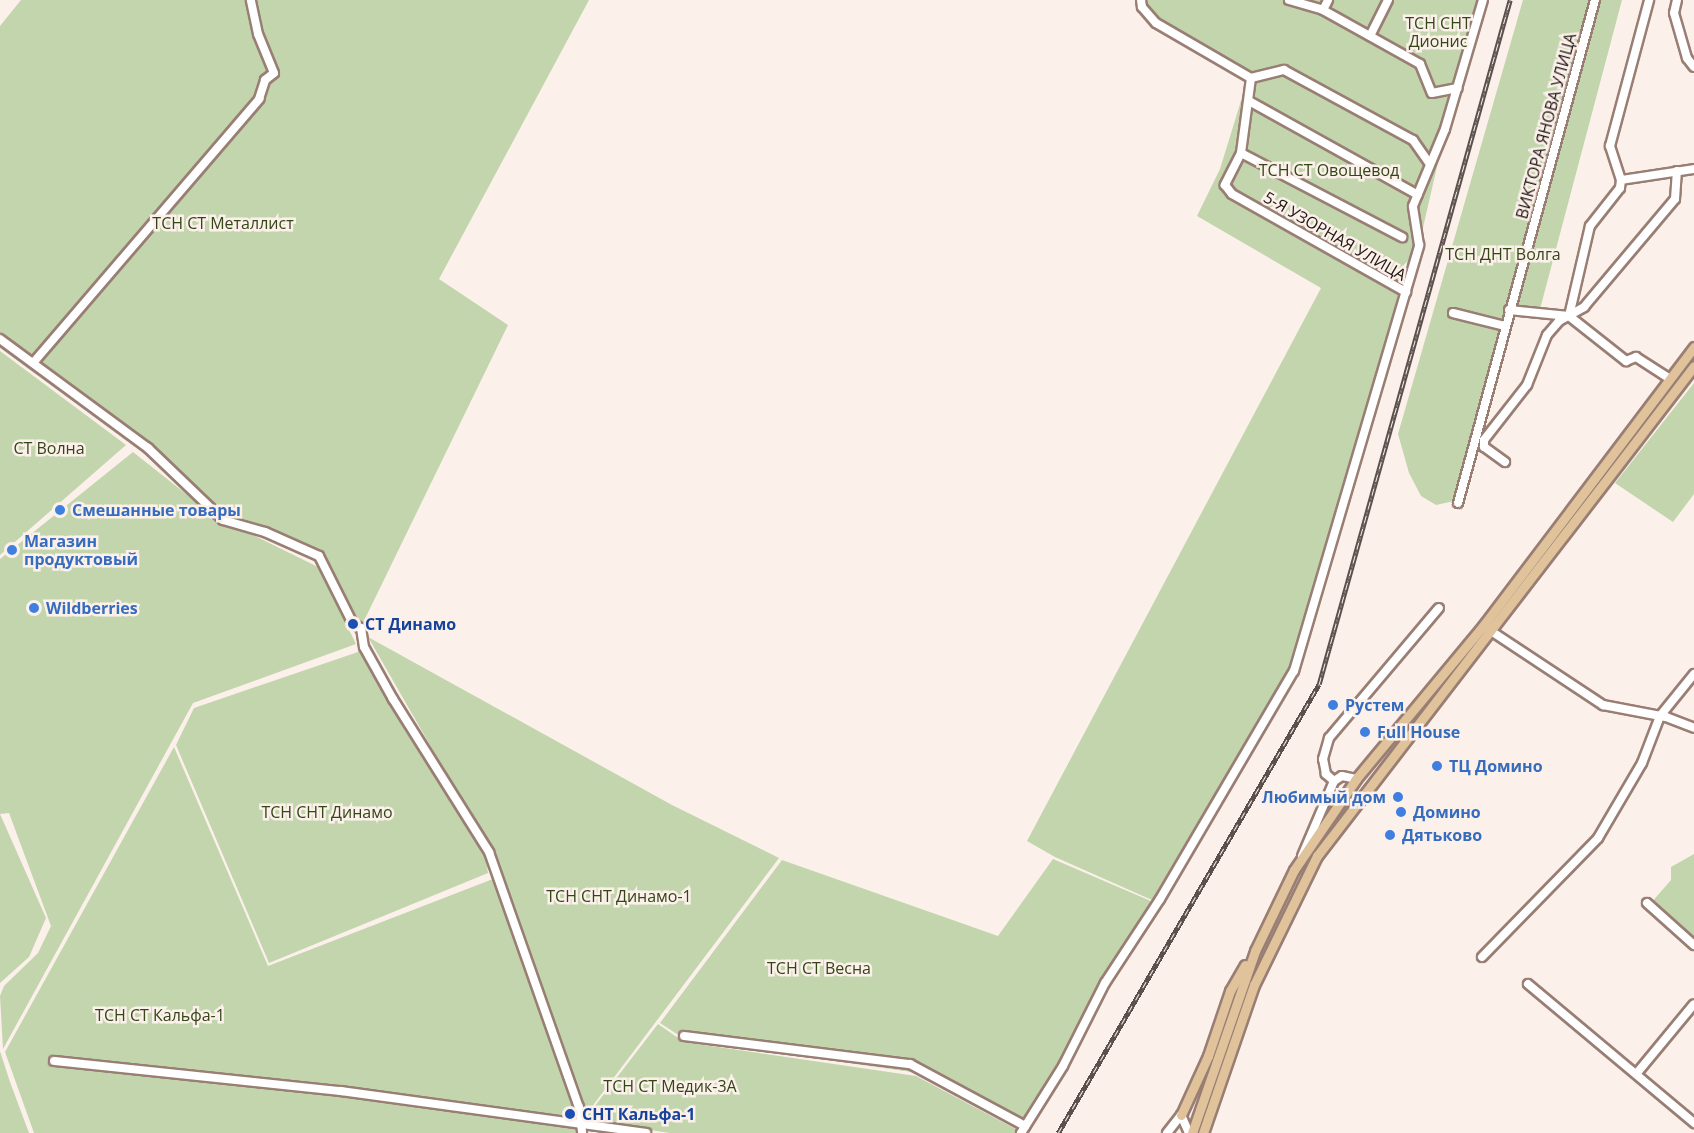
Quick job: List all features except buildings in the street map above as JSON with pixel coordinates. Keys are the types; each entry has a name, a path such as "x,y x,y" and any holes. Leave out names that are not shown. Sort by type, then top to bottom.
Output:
{"main road":[{"path":"1181,1115 1208,1056 1230,991 1255,951 1302,856 1356,779 1483,626 1694,347"},
{"path":"1203,1133 1215,1088 1254,984 1317,856 1357,799 1492,632 1694,366"},
{"path":"1356,779 1360,784 1357,799"},
{"path":"1191,1133 1255,951"}],"street":[{"path":"33,363 259,99 265,80 274,73 258,34 250,0"},
{"path":"1141,0 1142,7 1156,23 1251,78 1284,70 1413,140 1430,164"},
{"path":"1288,0 1323,10 1420,64 1432,93 1458,88"},
{"path":"1323,10 1328,0"},
{"path":"1370,36 1388,0"},
{"path":"684,1036 910,1064 1023,1130 1063,1066 1106,983 1160,899 1294,670 1419,244 1413,206 1458,88 1483,0"},
{"name":"ВИКТОРА ЯНОВА УЛИЦА","path":"1458,503 1595,0"},
{"path":"1621,180 1610,146 1649,0"},
{"path":"1677,0 1674,13 1687,58 1694,67"},
{"name":"5-Я УЗОРНАЯ УЛИЦА","path":"1251,78 1241,153 1225,185 1232,194 1406,292"},
{"path":"1249,100 1418,195"},
{"path":"1241,153 1402,237"},
{"path":"1569,316 1587,234 1621,180 1694,169"},
{"path":"1504,462 1482,444 1527,385 1547,335 1569,316 1584,307 1675,199 1677,171"},
{"path":"1509,310 1569,316 1626,361 1636,357 1670,379"},
{"path":"1453,313 1505,326"},
{"path":"0,339 148,448 223,520 264,532 319,556 352,624 361,627 364,647 393,699 489,852 579,1107 579,1123 582,1133"},
{"path":"1334,781 1326,774 1323,759 1329,738 1439,608"},
{"path":"1483,626 1603,705 1660,716 1694,728"},
{"path":"1482,957 1598,838 1642,763 1660,716 1694,674"},
{"path":"1302,856 1334,781 1342,776 1356,779"},
{"path":"1647,903 1694,945"},
{"path":"1528,984 1694,1123"},
{"path":"1636,1073 1694,1004"},
{"path":"54,1061 341,1091 646,1133"},
{"path":"1167,1133 1181,1115 1191,1133"}],"green space":[{"name":"ТСН СТ Металлист","path":"21,0 589,0 439,279 508,325 360,629 319,560 222,510 0,348 0,26"},
{"name":"ТСН СТ Овощевод","path":"1137,0 1295,0 1420,61 1433,96 1453,97 1422,232 1300,672 1161,904 1055,857 1027,841 1321,288 1197,216 1220,169 1248,78 1147,19 1139,11"},
{"name":"ТСН СНТ Дионис","path":"1305,0 1481,0 1451,95 1430,87 1422,59 1333,10"},
{"name":"ТСН ДНТ Волга","path":"1523,0 1622,0 1539,313 1507,307 1454,501 1436,505 1421,496 1409,473 1398,434"},
{"name":"СТ Волна","path":"0,351 126,445 0,555"},
{"path":"1694,383 1694,494 1673,522 1615,483"},
{"path":"133,452 214,516 318,567 356,644 193,703 3,1049 0,996 4,986 38,953 51,926 9,813 0,814 0,559"},
{"name":"ТСН СНТ Динамо-1","path":"368,637 672,805 779,858 585,1116 493,855"},
{"name":"ТСН СНТ Динамо","path":"361,651 485,853 488,873 269,963 176,745 194,708"},
{"name":"ТСН СТ Кальфа-1","path":"174,747 268,966 493,879 575,1104 574,1119 579,1133 34,1133 5,1052"},
{"path":"0,814 46,918 29,957 0,983"},
{"path":"1694,854 1694,941 1651,903 1671,880 1671,867"},
{"name":"ТСН СТ Весна","path":"1053,859 1153,902 1021,1128 912,1072 686,1040 660,1023 782,860 998,936"},
{"name":"ТСН СТ Медик-3А","path":"658,1024 684,1042 916,1076 1023,1133 670,1133 584,1120"},
{"path":"0,1051 10,1082 29,1133 0,1133"}],"railway":[{"path":"1058,1133 1319,684 1510,0"}],"place":[{"name":"Смешанные товары","path":"60,510"},
{"name":"Магазин продуктовый","path":"12,550"},
{"name":"Wildberries","path":"34,608"},
{"name":"СТ Динамо","path":"353,624"},
{"name":"Рустем","path":"1333,705"},
{"name":"Full House","path":"1365,732"},
{"name":"ТЦ Домино","path":"1437,766"},
{"name":"Любимый дом","path":"1398,797"},
{"name":"Домино","path":"1401,812"},
{"name":"Дятьково","path":"1390,835"},
{"name":"СНТ Кальфа-1","path":"570,1114"}]}
